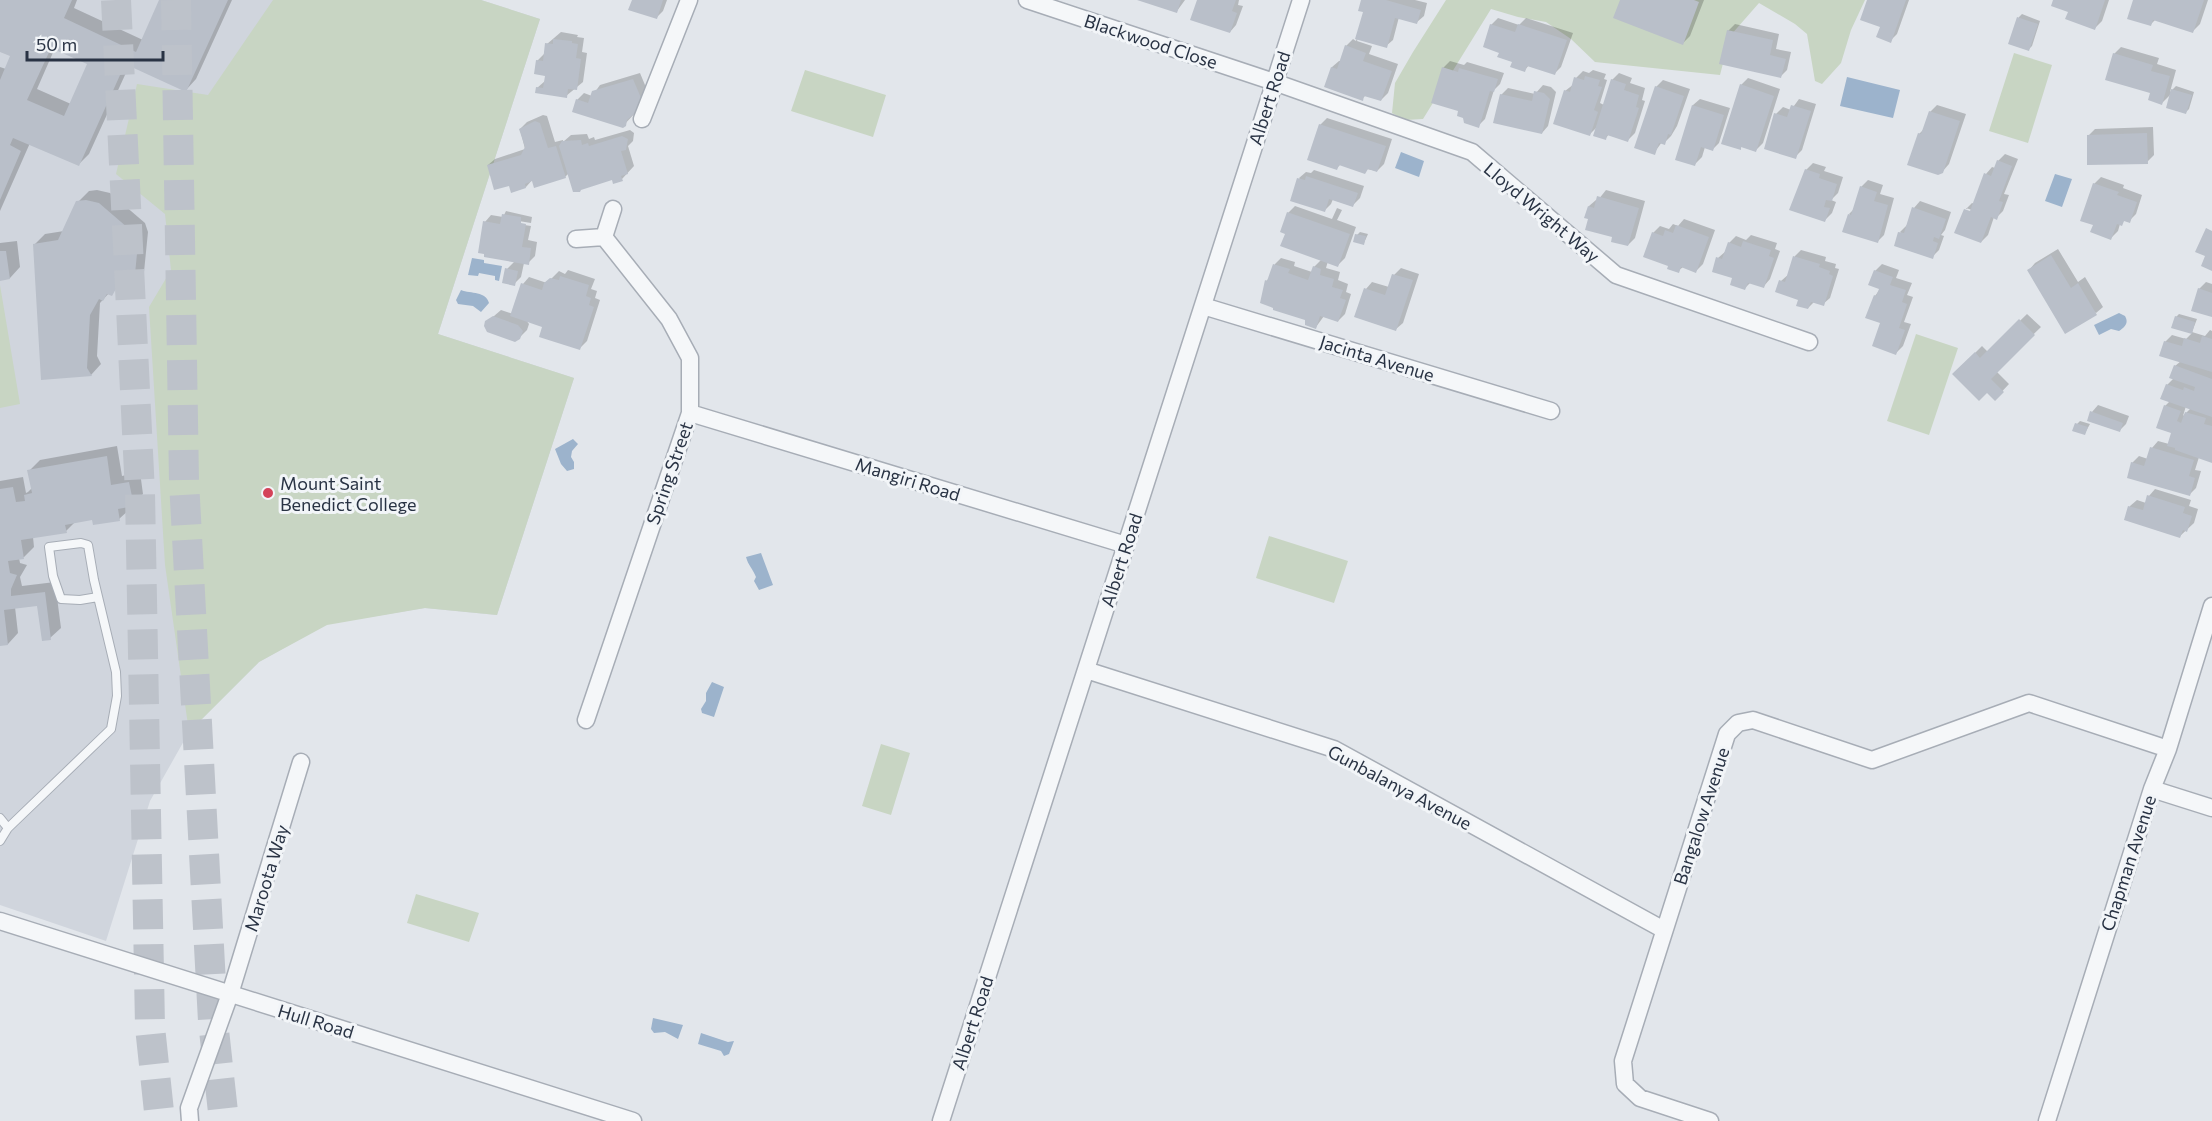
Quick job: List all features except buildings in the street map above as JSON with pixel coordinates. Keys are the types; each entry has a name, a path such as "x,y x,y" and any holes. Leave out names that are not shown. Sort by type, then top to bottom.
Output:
{"street":[{"path":"642,119 689,0"},
{"name":"Blackwood Close","path":"1027,0 1274,82"},
{"name":"Albert Road","path":"941,1121 1301,0"},
{"name":"Lloyd Wright Way","path":"1274,82 1472,152 1616,275 1809,342"},
{"path":"576,239 604,237 613,209"},
{"name":"Spring Street","path":"586,720 690,412 690,358 669,320 604,237"},
{"name":"Jacinta Avenue","path":"1203,306 1551,411"},
{"name":"Mangiri Road","path":"690,412 1126,545"},
{"name":"Chapman Avenue","path":"2047,1121 2212,606"},
{"name":"Gunbalanya Avenue","path":"1086,670 1334,749 1664,930"},
{"name":"Bangalow Avenue","path":"1710,1121 1640,1098 1625,1084 1623,1061 1727,734 1738,723 1753,720 1872,760 2028,703 2168,749"},
{"name":"Maroota Way","path":"190,1121 189,1108 230,994 301,762"},
{"path":"2152,789 2212,808"},
{"name":"Hull Road","path":"0,921 633,1121"}],"lane":[{"path":"0,841 8,828 111,729 117,696 116,672 88,545 81,543 49,547 53,576 61,599 80,600 98,597"},
{"path":"0,818 8,828"}],"shaded area":[{"name":"Mount Saint Benedict College","path":"0,0 481,0 540,19 438,334 574,378 497,615 425,608 327,624 259,662 189,732 150,801 106,941 0,905"}],"green space":[{"path":"273,0 481,0 540,19 438,334 574,378 497,615 425,608 327,625 259,662 189,732 165,565 149,307 171,270 165,214 116,174 137,84 208,95"},
{"path":"1446,0 1865,0 1851,30 1841,63 1822,84 1815,81 1807,34 1795,24 1759,3 1730,36 1720,75 1595,62 1571,39 1546,22 1491,9 1423,119 1405,120 1392,113 1395,83"},
{"path":"2014,53 2052,65 2028,143 1989,131"},
{"path":"805,70 886,95 873,137 791,111"},
{"path":"0,285 20,404 0,408"},
{"path":"1916,334 1958,348 1929,435 1887,421"},
{"path":"1269,536 1348,561 1334,603 1256,578"},
{"path":"881,744 910,753 891,815 862,806"},
{"path":"416,894 479,913 469,942 407,923"}],"water":[{"path":"1847,77 1900,90 1893,118 1840,106"},
{"path":"1401,152 1424,161 1419,177 1395,168"},
{"path":"2055,174 2072,179 2062,207 2045,201"},
{"path":"472,258 502,266 499,281 495,280 495,276 479,273 478,276 468,275"},
{"path":"461,290 485,296 489,303 481,312 473,306 458,304 456,300"},
{"path":"2119,313 2126,318 2125,326 2119,331 2111,329 2099,335 2094,325"},
{"path":"573,439 578,444 572,451 571,457 574,469 567,471 561,464 555,449"},
{"path":"761,553 773,585 759,590 754,581 756,577 746,557"},
{"path":"712,682 724,687 714,717 702,713 701,709"},
{"path":"653,1018 683,1025 678,1039 665,1032 654,1033 651,1029"},
{"path":"701,1033 728,1042 734,1041 729,1054 724,1056 721,1051 698,1044"}],"tunnel":[{"path":"116,0 140,493 150,1027 160,1121"},
{"path":"176,0 184,481 213,1021 224,1121"}],"place":[{"name":"Mount Saint Benedict College","path":"268,493"}]}
